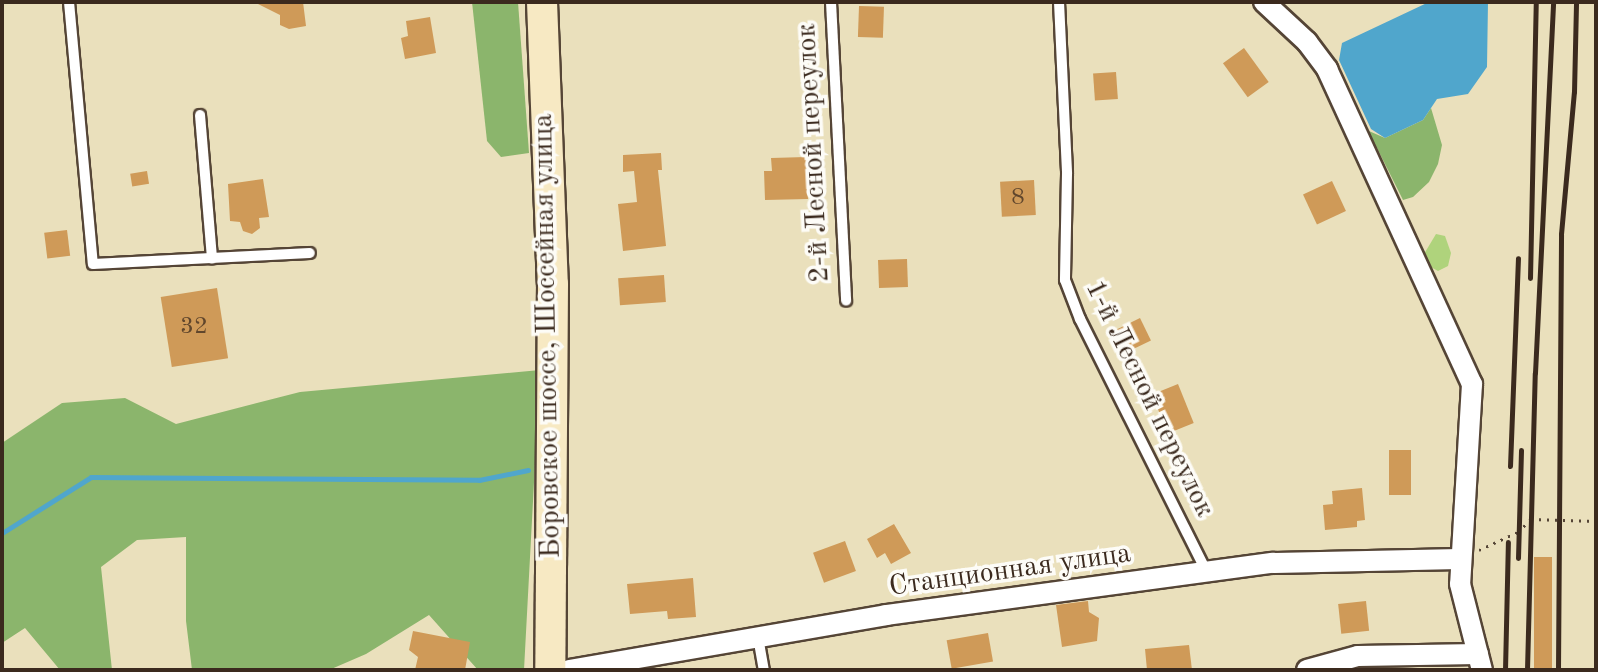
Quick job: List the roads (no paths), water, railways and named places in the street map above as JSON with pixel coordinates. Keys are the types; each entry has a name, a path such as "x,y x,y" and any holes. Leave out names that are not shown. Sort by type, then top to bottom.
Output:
{"main road":[{"name":"Боровское шоссе, Шоссейная улица","path":"542,2 553,284 550,670"}],"street":[{"path":"1264,2 1307,42 1327,69 1470,377 1473,401 1461,559 1464,610 1480,662 1358,656 1307,670"},
{"name":"Станционная улица","path":"569,670 901,613 1273,563 1461,559"}],"lane":[{"path":"69,2 93,264 310,253"},
{"name":"2-й Лесной переулок","path":"831,2 846,301"},
{"name":"1-й Лесной переулок","path":"1059,2 1068,220 1065,280 1071,300 1207,573"},
{"path":"200,115 212,258"},
{"path":"758,637 764,670"}],"water":[{"path":"1429,2 1488,2 1487,67 1468,94 1437,99 1423,120 1385,138 1371,129 1339,60 1342,43"}],"waterway":[{"path":"2,533 91,477 479,480 528,470"}],"railway":[{"path":"1530,278 1536,2"},
{"path":"1527,670 1535,373 1553,2"},
{"path":"1558,670 1561,234 1574,92 1576,2"},
{"path":"1510,466 1518,258"},
{"path":"1518,558 1521,450"},
{"path":"1505,670 1508,542"}]}
